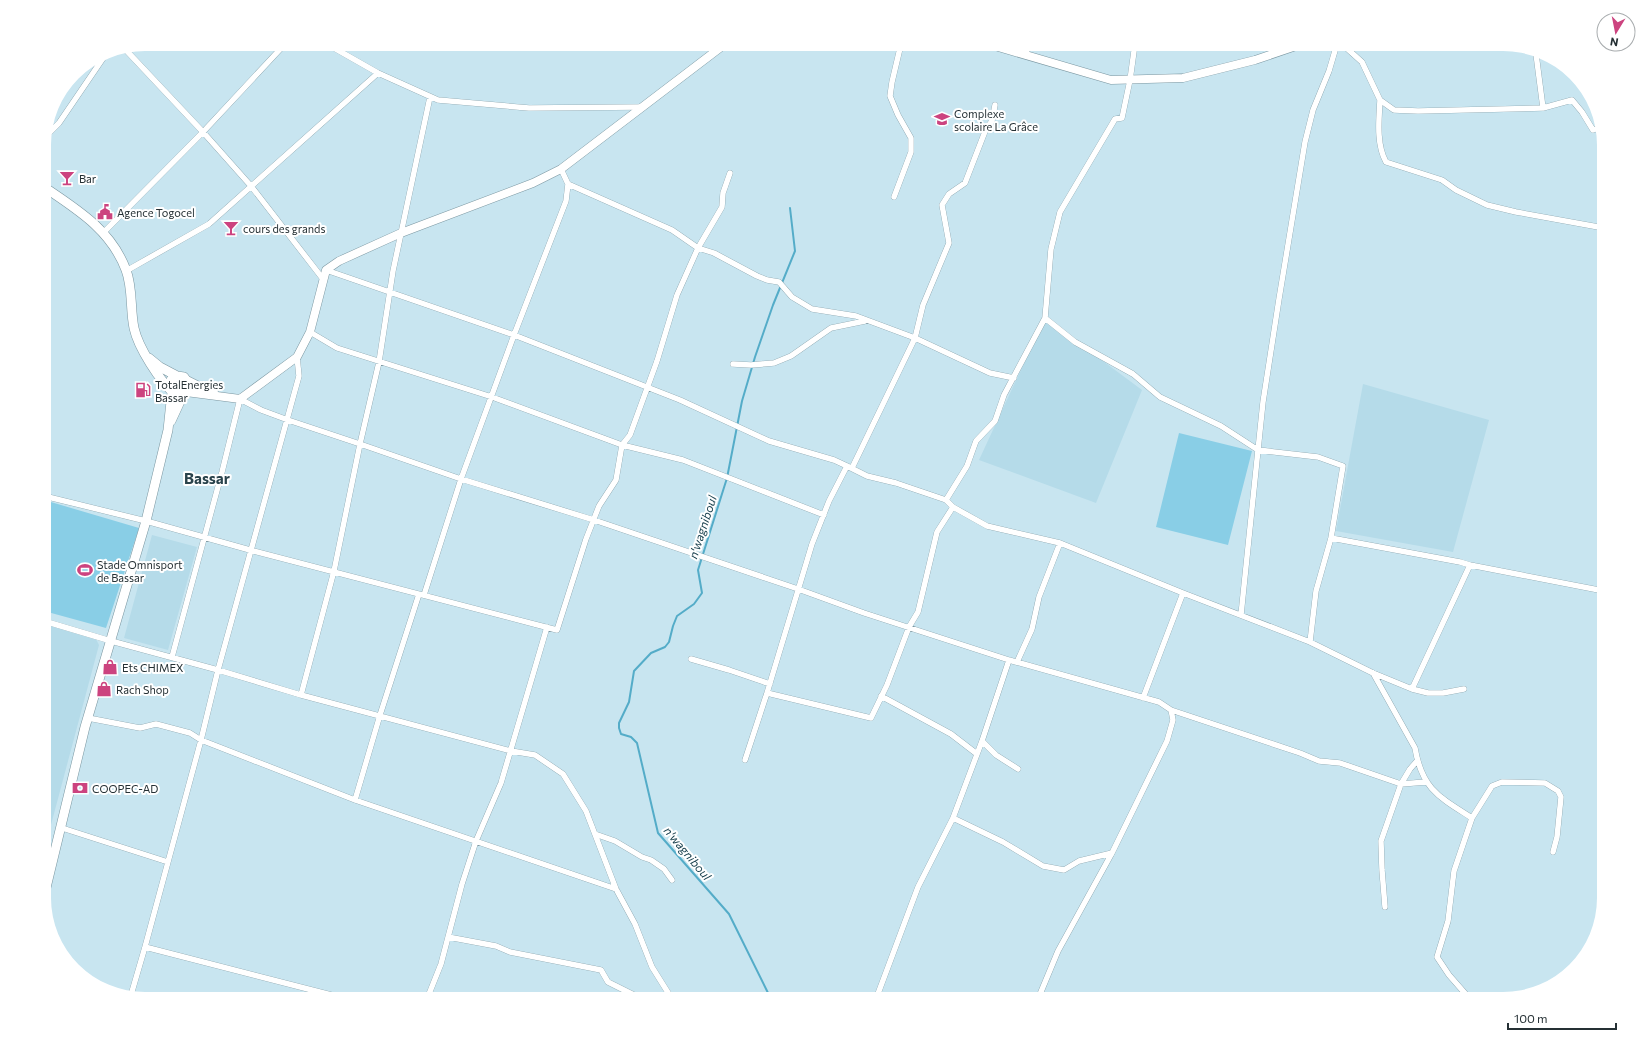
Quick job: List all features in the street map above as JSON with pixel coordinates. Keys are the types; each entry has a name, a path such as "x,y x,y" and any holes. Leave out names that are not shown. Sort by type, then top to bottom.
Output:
{"main road":[{"path":"51,192 71,205 104,232 126,271 134,328 137,338 154,370 175,394 184,394"},
{"path":"148,358 160,367 177,376 184,377 189,386 168,430"},
{"path":"51,865 62,828 88,718 146,521 168,430 171,380 177,376"}],"street":[{"path":"104,232 203,132 278,51"},
{"path":"339,51 378,73 438,100 529,108 641,106"},
{"path":"172,657 222,472 240,398 297,357 310,332 325,275 339,261 401,233 533,183 561,169 641,106 716,51"},
{"path":"894,197 910,152 911,138 898,115 890,96 899,51"},
{"path":"1012,51 1111,80 1183,78 1255,60 1281,51"},
{"path":"1026,55 1027,51"},
{"path":"946,500 967,466 976,441 995,421 1004,395 1045,318 1051,249 1060,212 1114,119 1122,118 1134,51"},
{"path":"1241,615 1263,402 1279,299 1306,142 1313,110 1329,71 1335,51"},
{"path":"1350,51 1362,62 1380,100 1380,142 1382,156 1386,162 1442,180 1456,190 1487,205 1516,212 1597,227"},
{"path":"128,53 203,132 325,275 389,292 514,335 680,400 769,441 834,460 867,476 896,483 946,500 953,507 987,526 1060,543 1183,593 1310,642 1373,673 1412,689 1428,693 1443,693 1464,689"},
{"path":"1536,57 1543,108"},
{"path":"53,129 59,123 100,63"},
{"path":"126,271 209,224 378,73"},
{"path":"301,695 334,571 360,444 379,362 389,292 430,97"},
{"path":"1380,100 1394,110 1418,111 1543,108 1572,100 1582,112 1593,130 1595,129"},
{"path":"744,760 770,684 812,544 824,515 915,338 923,305 949,243 942,205 949,194 965,183 986,129 992,121 995,105"},
{"path":"355,800 380,715 461,479 514,335 566,201 568,184 561,169"},
{"path":"51,498 146,521 204,538 556,630 586,539 599,506 616,480 622,445 630,435 657,361 677,296 698,248 722,207 723,193 730,173"},
{"path":"568,184 672,230 698,248 714,253 757,276 767,280 779,282 792,297 812,309 856,316 915,338 990,373 1014,378"},
{"path":"1045,318 1075,342 1133,374 1160,397 1221,426 1258,450 1318,457 1343,466 1331,538 1316,591 1310,642"},
{"path":"733,364 751,365 774,363 791,356 831,328 867,320"},
{"path":"310,332 337,348 492,397 622,445 684,460 824,515"},
{"path":"132,991 201,740 250,550 288,420 299,376 297,357"},
{"path":"187,380 221,396"},
{"path":"184,394 240,398 261,410 288,420 461,479 594,520 798,589 864,614 909,627 1009,660 1159,702 1171,710 1300,753 1319,761 1340,763 1401,784 1426,782"},
{"path":"767,693 871,718 909,627 918,612 937,532 953,507"},
{"path":"1331,538 1597,590"},
{"path":"1017,662 1032,629 1040,597 1060,543"},
{"path":"1412,689 1470,565"},
{"path":"1143,698 1183,593"},
{"path":"51,623 111,642 172,657 301,695 511,751 535,755 564,774 586,811 616,889 635,924 652,967 667,992"},
{"path":"430,992 441,964 462,884 476,841 501,783 547,627"},
{"path":"691,658 770,684"},
{"path":"879,992 918,887 953,818 982,741 1009,660"},
{"path":"1373,673 1415,748 1417,761 1426,782 1438,797 1472,818"},
{"path":"881,696 951,734 977,754"},
{"path":"1041,992 1058,951 1112,853 1167,741 1173,720 1171,710"},
{"path":"88,718 140,728 156,724 190,733 201,740 355,800 616,889"},
{"path":"982,741 996,754 1018,769"},
{"path":"1385,907 1381,841 1401,784 1417,761"},
{"path":"1464,992 1449,975 1437,957 1448,921 1454,871 1472,818 1492,786 1502,782 1545,783 1558,791 1561,797 1557,837 1553,852"},
{"path":"953,818 1003,842 1043,866 1064,870 1080,861 1112,853"},
{"path":"62,828 168,862"},
{"path":"594,834 615,841 642,858 651,860 664,869 672,880"},
{"path":"448,937 496,946 510,952 601,970 608,982 628,992"},
{"path":"145,947 320,992"}],"shaded area":[{"path":"1045,318 1142,390 1096,503 979,460"},
{"path":"1363,384 1489,420 1453,552 1336,531"},
{"path":"1179,433 1252,451 1228,545 1156,527"},
{"name":"Stade Omnisport de Bassar","path":"51,502 139,528 106,628 51,613"},
{"path":"152,535 197,547 168,650 124,638"},
{"path":"51,625 95,637 99,645 51,825"}],"waterway":[{"name":"n'wagniboul","path":"768,992 729,914 658,833 637,743 631,737 621,734 619,723 629,702 634,671 651,653 665,647 669,642 677,616 694,604 702,593 698,570 727,478 742,401 773,305 795,251 790,208"}],"place":[{"name":"Complexe scolaire La Grâce","path":"942,119"},
{"name":"Bar","path":"67,178"},
{"name":"Agence Togocel","path":"105,212"},
{"name":"cours des grands","path":"231,228"},
{"name":"TotalEnergies Bassar","path":"143,390"},
{"name":"Stade Omnisport de Bassar","path":"85,570"},
{"name":"Ets CHIMEX","path":"110,667"},
{"name":"Rach Shop","path":"104,689"},
{"name":"COOPEC-AD","path":"80,788"}],"district":[{"name":"Bassar","path":"207,478"}]}
